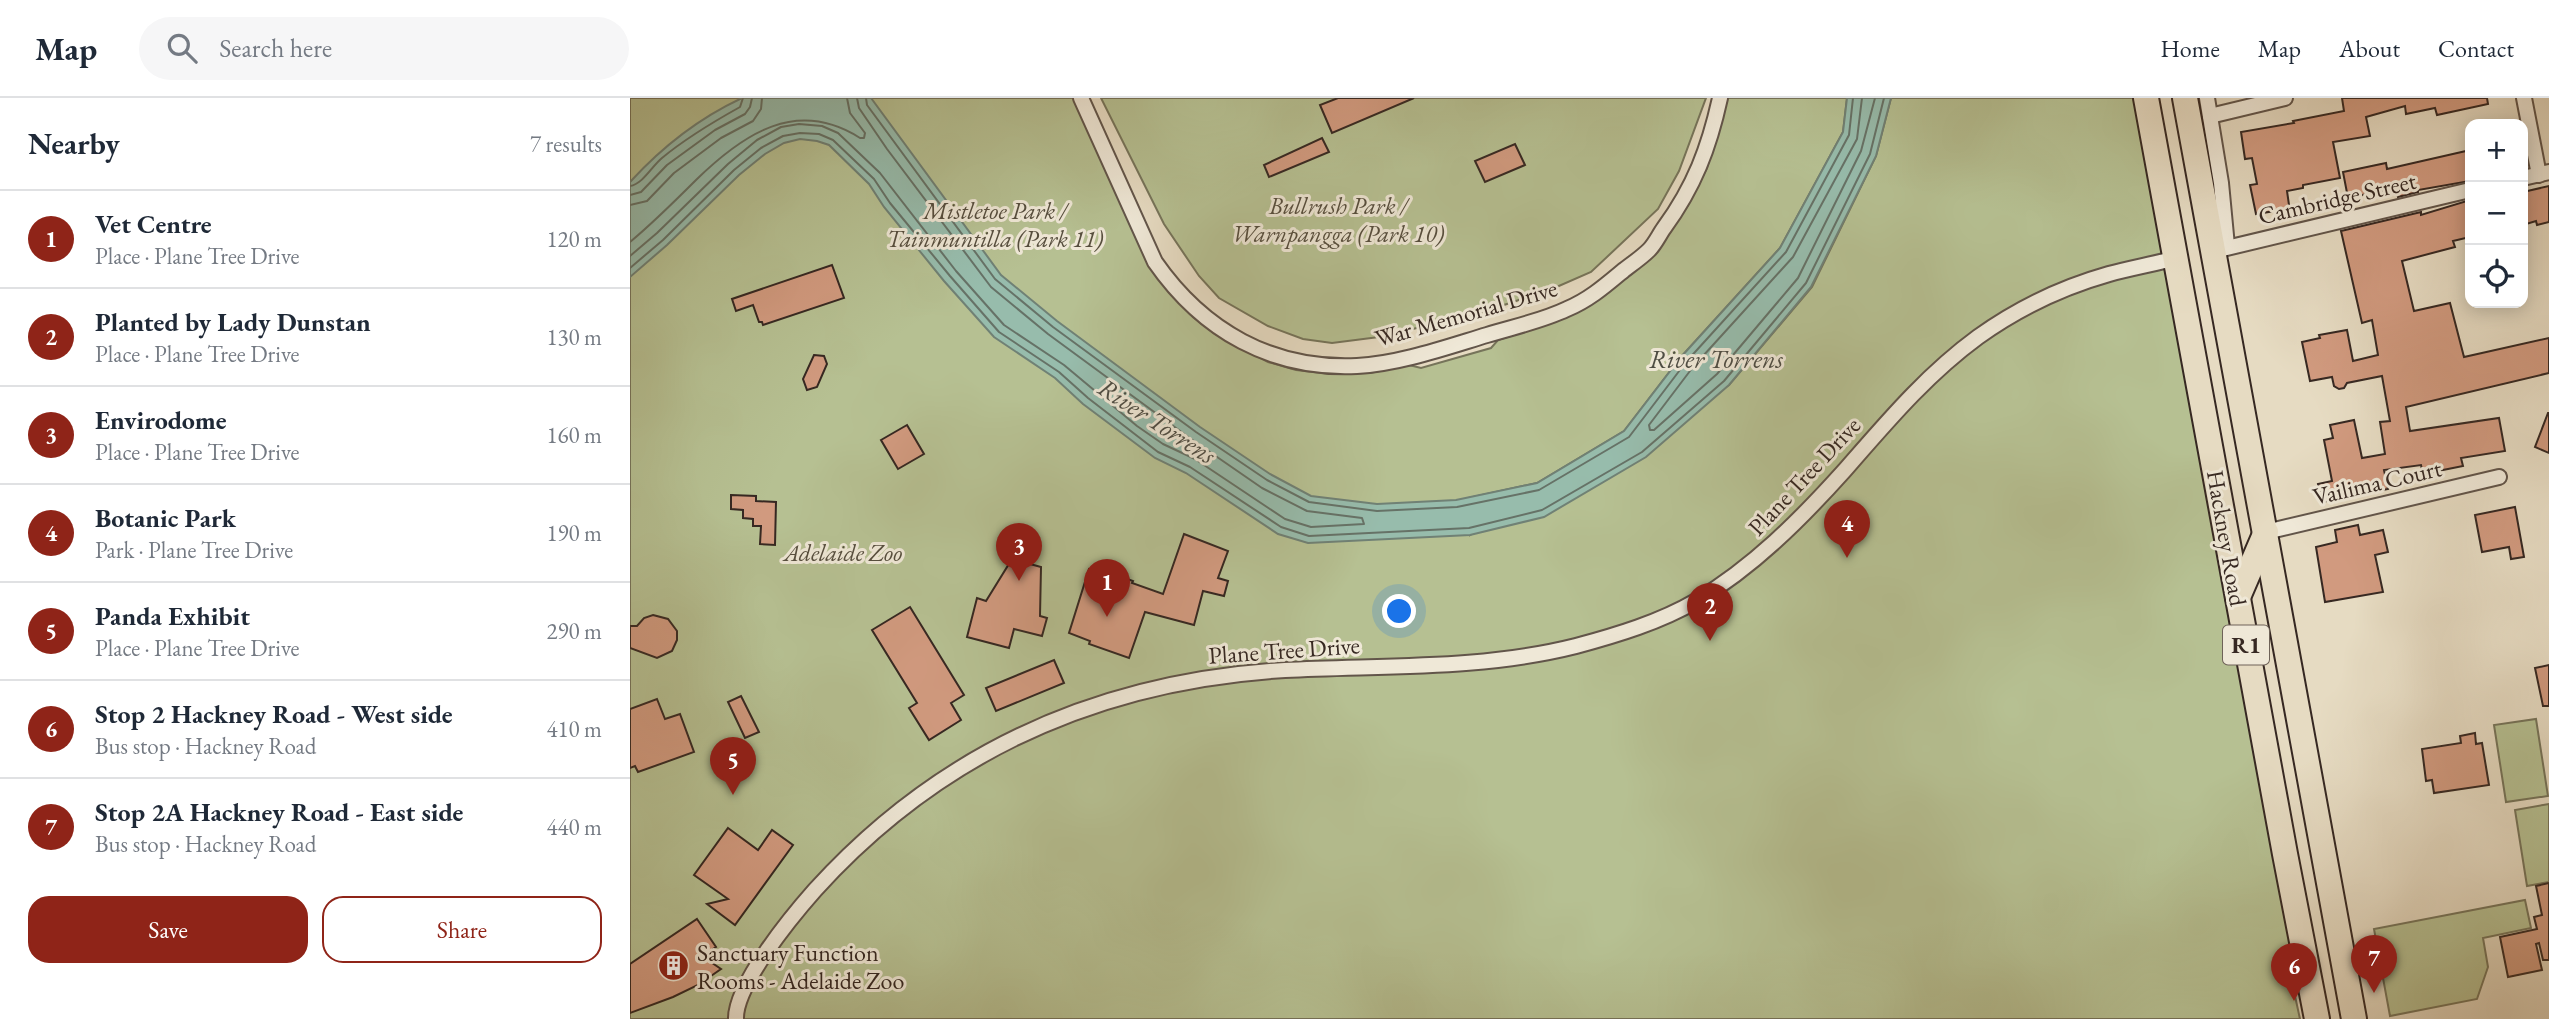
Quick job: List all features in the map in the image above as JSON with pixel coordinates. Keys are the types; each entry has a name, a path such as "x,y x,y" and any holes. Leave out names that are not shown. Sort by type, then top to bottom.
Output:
{"highway":[{"name":"Hackney Road","path":"2146,98 2317,1019"},
{"name":"Hackney Road","path":"2185,98 2221,249 2266,532 2354,1019"},
{"path":"2238,597 2266,532"}],"street":[{"name":"War Memorial Drive","path":"1081,98 1154,262 1168,281 1194,308 1244,344 1296,360 1331,366 1390,361 1527,323 1567,309 1599,291 1649,250 1683,203 1702,165 1720,98"},
{"name":"Hackney Road","path":"2207,98 2228,237 2221,249"},
{"path":"2210,116 2285,98"},
{"path":"2524,98 2544,174"},
{"name":"Cambridge Street","path":"2221,249 2465,192"},
{"name":"Plane Tree Drive","path":"736,1019 736,1006 754,972 793,915 838,865 887,820 917,797 1028,731 1098,703 1173,683 1249,673 1428,666 1545,653 1640,627 1695,602 1753,561 1811,507 1923,383 1978,337 2058,292 2103,275 2176,258"},
{"name":"Vailima Court","path":"2266,532 2499,477"}],"green space":[{"path":"630,98 1074,98 1150,264 1193,317 1215,334 1268,362 1296,370 1331,374 1370,373 1409,365 1421,368 1491,348 1498,340 1539,327 1603,295 1629,276 1652,253 1687,207 1707,168 1727,98 1847,98 1843,132 1780,248 1681,357 1624,431 1537,483 1468,498 1470,535 1729,385 1812,287 1876,156 1891,98 2137,98 2299,980 2295,996 2300,1019 630,1019"},
{"name":"Bullrush Park / Warnpangga (Park 10)","path":"1101,98 1706,98 1679,171 1658,209 1591,272 1552,289 1480,313 1379,337 1332,343 1303,339 1268,326 1219,298 1199,276 1164,224"},
{"path":"2536,719 2548,796 2506,802 2494,725"},
{"path":"2549,804 2549,882 2527,886 2515,810"},
{"path":"2525,900 2531,928 2483,938 2488,967 2477,999 2390,1016 2374,929"}],"water":[{"name":"River Torrens","path":"742,98 871,98 1001,275 1057,321 1200,427 1270,474 1311,496 1377,504 1456,500 1537,483 1624,431 1681,357 1780,248 1843,132 1847,98 1891,98 1876,156 1811,287 1729,385 1646,457 1544,517 1470,535 1308,543 1278,534 1186,473 1155,458 1083,404 1055,378 994,337 944,281 884,207 869,184 829,145 800,139 784,143 765,154 630,277 630,182 682,134"}],"building":[{"path":"1338,98 1414,98 1332,133 1320,105"},
{"path":"2342,98 2487,98 2488,104 2437,115 2435,108 2406,114 2405,106 2366,117 2370,136 2333,142 2340,178 2287,191 2291,219 2277,221 2275,211 2256,214 2250,185 2257,184 2252,158 2245,159 2241,132 2344,111"},
{"path":"1322,138 1329,152 1269,177 1264,165"},
{"path":"1515,144 1525,165 1485,182 1475,161"},
{"path":"2465,151 2465,182 2418,190 2398,197 2396,188 2348,198 2343,172 2386,163 2387,169"},
{"path":"2549,186 2549,222 2537,225 2536,221 2528,223 2528,191"},
{"path":"2465,202 2465,238 2453,241 2455,247 2402,261 2414,311 2450,303 2464,357 2549,338 2549,373 2406,407 2410,431 2499,418 2505,451 2461,458 2463,466 2423,474 2421,465 2384,470 2388,489 2322,502 2318,484 2332,481 2324,440 2333,438 2330,425 2354,420 2362,458 2385,454 2380,422 2390,421 2382,376 2347,383 2344,388 2339,389 2334,386 2332,377 2310,381 2302,342 2320,338 2319,335 2347,330 2353,361 2378,355 2372,320 2362,323 2341,231 2421,212 2421,215"},
{"path":"832,265 844,298 763,325 759,322 753,305 736,311 732,299"},
{"path":"814,355 824,356 827,364 817,387 807,390 803,379"},
{"path":"2549,413 2549,453 2535,447"},
{"path":"907,425 924,454 898,469 881,440"},
{"path":"731,495 756,496 756,501 776,502 775,545 760,544 761,526 753,526 753,519 743,518 743,510 731,509"},
{"path":"2515,507 2524,557 2511,559 2509,547 2482,552 2475,515"},
{"path":"2358,525 2360,535 2383,530 2388,552 2375,555 2383,592 2325,602 2316,547 2337,542 2335,530"},
{"path":"1184,534 1228,551 1218,578 1228,581 1224,596 1203,591 1194,625 1145,612 1129,658 1089,644 1090,641 1069,633 1089,569 1110,576 1111,573 1163,594"},
{"path":"1012,559 1041,567 1040,616 1047,618 1042,636 1014,629 1009,648 967,637 977,598 986,601"},
{"path":"910,607 964,695 951,703 961,720 929,740 909,708 917,703 872,630"},
{"path":"653,615 668,619 677,631 677,640 672,651 657,658 630,648 630,626 637,626 644,618"},
{"path":"1054,660 1064,683 996,711 986,688"},
{"path":"2549,665 2549,706 2543,706 2535,668"},
{"path":"741,696 759,732 745,738 728,702"},
{"path":"657,699 665,719 680,714 694,752 638,772 635,766 630,768 630,709"},
{"path":"2475,733 2476,744 2482,743 2489,785 2434,793 2432,780 2426,781 2422,749 2461,743 2460,736"},
{"path":"728,828 758,850 772,830 793,845 735,925 707,904 728,899 694,875"},
{"path":"2549,883 2549,960 2543,960 2539,943 2536,944 2542,970 2508,977 2500,937 2537,929 2534,917 2542,915 2536,886"},
{"name":"Sanctuary Function Rooms - Adelaide Zoo","path":"697,919 716,947 702,956 721,969 698,985 630,1013 630,964"}],"place":[{"name":"Botanic Park","path":"1847,558"},
{"name":"Envirodome","path":"1019,581"},
{"name":"Vet Centre","path":"1107,617"},
{"name":"Planted by Lady Dunstan","path":"1710,641"},
{"name":"Panda Exhibit","path":"733,795"},
{"name":"Sanctuary Function Rooms - Adelaide Zoo","path":"674,966"},
{"name":"Stop 2A Hackney Road - East side","path":"2374,993"},
{"name":"Stop 2 Hackney Road - West side","path":"2294,1001"}],"park label":[{"name":"Mistletoe Park / Tainmuntilla (Park 11)","path":"995,224"},
{"name":"Adelaide Zoo","path":"843,552"}]}
